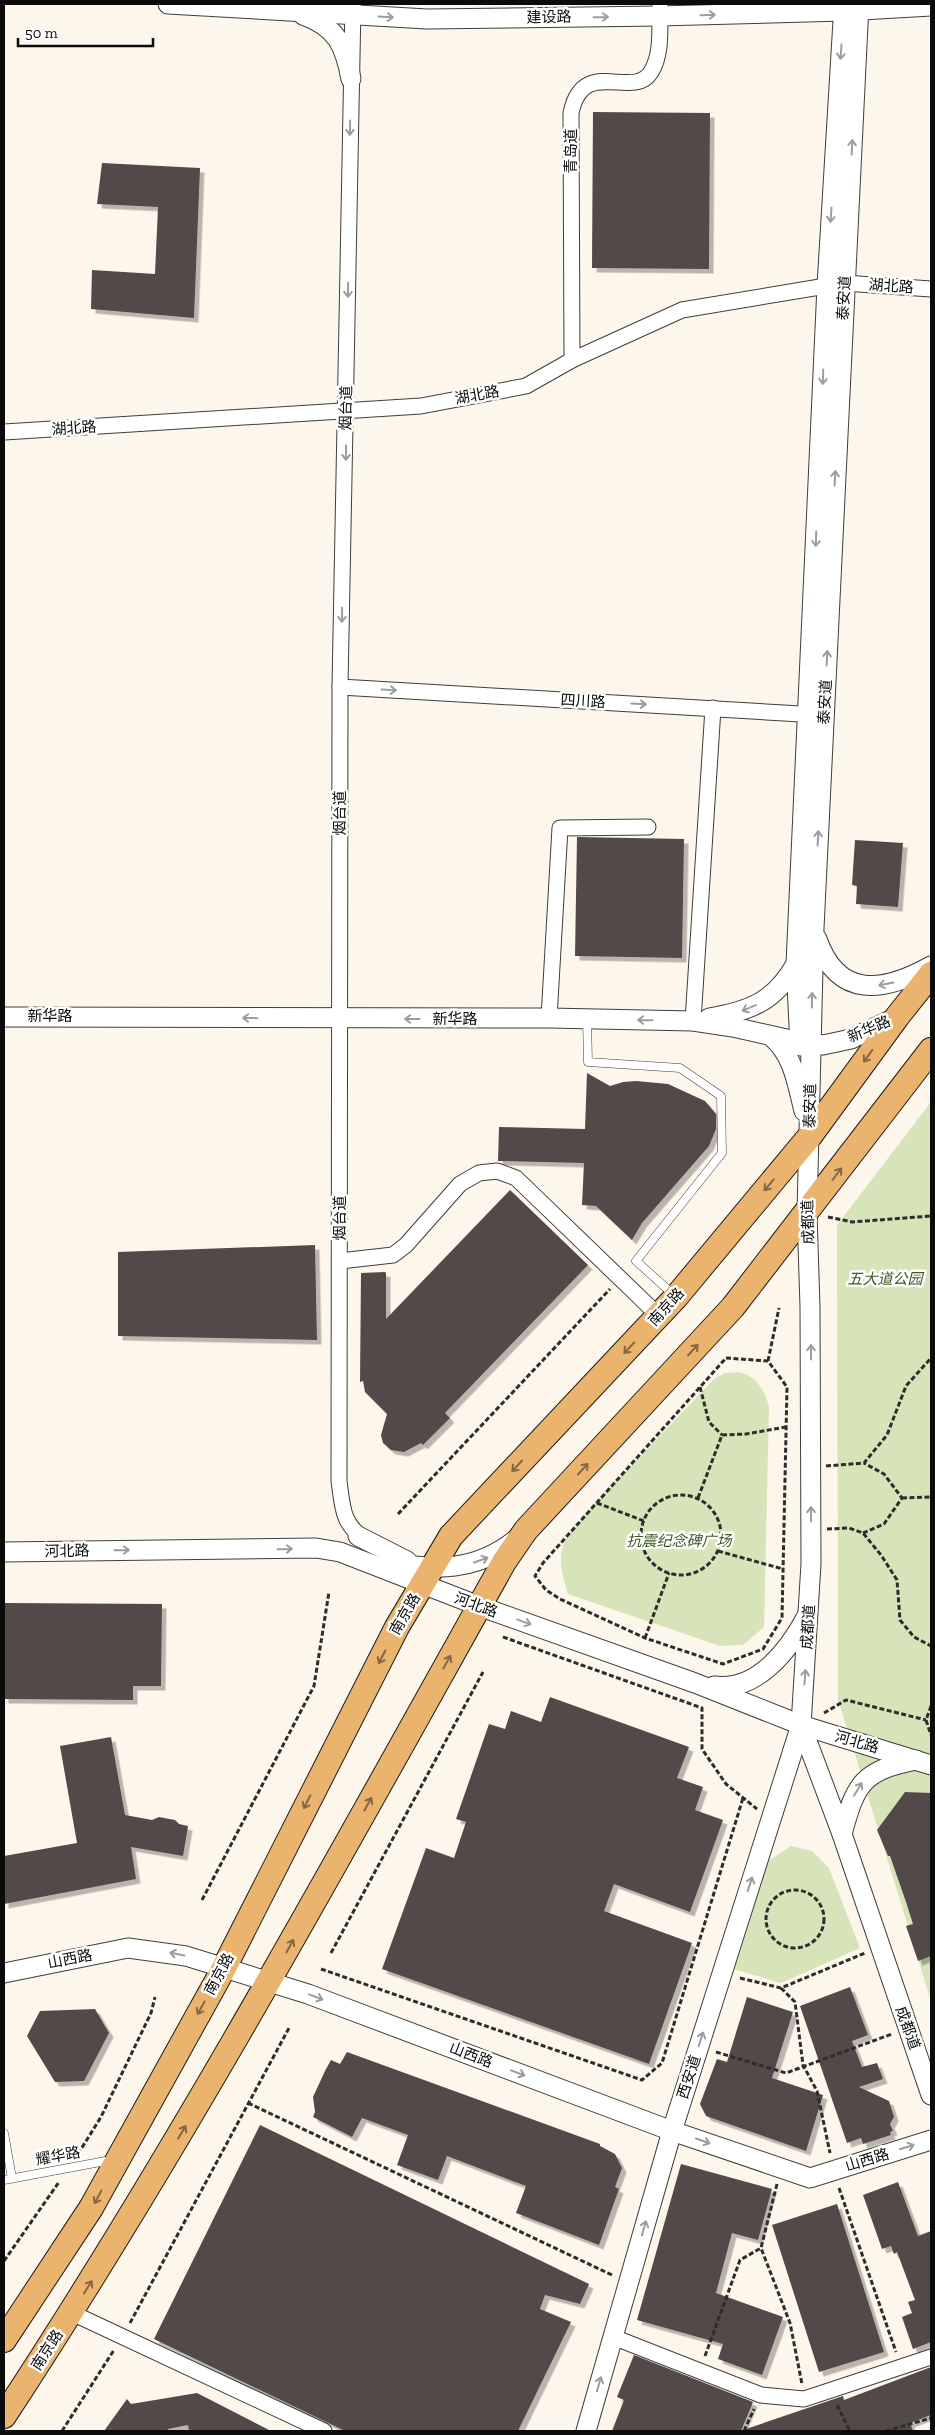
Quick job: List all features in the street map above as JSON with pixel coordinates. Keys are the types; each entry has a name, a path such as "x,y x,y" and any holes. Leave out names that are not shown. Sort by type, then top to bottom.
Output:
{"main road":[{"name":"南京路","path":"4,2340 91,2208 224,1968 397,1627 451,1536 676,1297 810,1136 897,1017 931,974"},
{"name":"南京路","path":"4,2416 72,2313 157,2174 270,1982 504,1562 526,1530 733,1307 928,1057"}],"street":[{"name":"建设路","path":"168,4 286,9 353,9 427,19 660,10 931,6"},
{"name":"泰安道","path":"805,1043 814,928 816,715 835,284 851,7"},
{"path":"286,9 318,21 333,32 344,47 351,79"},
{"name":"烟台道","path":"353,9 347,410 340,687 339,1481 344,1517 349,1526 358,1536 394,1563"},
{"name":"青岛道","path":"572,360 571,112 574,98 581,89 590,84 643,81 650,74 658,53 660,10"},
{"name":"湖北路","path":"4,432 421,406 526,386 572,360 682,310 835,284 931,289"},
{"name":"四川路","path":"340,687 816,715"},
{"path":"713,708 694,1021 727,1015 762,1003 786,981 796,964"},
{"name":"泰安道","path":"810,1136 805,1043 796,964 816,715"},
{"path":"549,1018 560,828 648,827"},
{"path":"814,928 823,956 832,968 855,983 880,986 914,976 931,966"},
{"name":"新华路","path":"4,1016 340,1019 549,1018 694,1021 733,1027 805,1043 833,1044 851,1039 897,1017"},
{"path":"772,1037 782,1046 789,1057 810,1136"},
{"name":"成都道","path":"810,1136 808,1213 811,1466 810,1611 801,1725 842,1834 931,2094"},
{"path":"340,1261 393,1255 406,1245 460,1184 479,1173 497,1171 516,1178 659,1316"},
{"path":"348,1554 394,1563 428,1576 478,1562 503,1549 526,1530"},
{"path":"358,1536 400,1558 428,1576"},
{"name":"河北路","path":"4,1552 316,1548 348,1554 428,1576 479,1606 695,1683 801,1725 924,1762"},
{"path":"695,1683 726,1688 740,1685 754,1678 769,1667 785,1650 810,1611"},
{"name":"西安道","path":"586,2431 672,2130 801,1725"},
{"path":"842,1834 850,1804 861,1783 877,1771 924,1762"},
{"name":"山西路","path":"4,1973 128,1948 169,1953 308,1994 672,2130 810,2178 931,2140"},
{"path":"72,2313 324,2431"},
{"path":"613,2337 761,2395 804,2399 931,2357"}],"lane":[{"path":"587,1019 588,1062 680,1068 721,1096 722,1153 636,1261 676,1297"},
{"path":"4,2134 8,2179"},
{"name":"耀华路","path":"8,2179 118,2159"}],"path":[{"path":"808,1213 852,1222 931,1216"},
{"path":"398,1514 620,1279"},
{"path":"768,1361 726,1358 543,1563 535,1576 546,1590 560,1599 645,1638 723,1664 763,1650 782,1618 787,1387 768,1361 779,1308"},
{"path":"864,1463 887,1435 906,1386 931,1358"},
{"path":"700,1388 709,1422 722,1435 746,1434 786,1427"},
{"path":"698,1498 722,1435"},
{"path":"811,1466 864,1463 884,1474 902,1498"},
{"path":"684,1495 698,1498 709,1506 717,1517 721,1529 718,1551 708,1564 698,1572 686,1575 669,1573 651,1561 644,1550 641,1538 644,1521 658,1502 671,1496 684,1495"},
{"path":"902,1498 931,1497"},
{"path":"811,1529 848,1528 863,1532 884,1524 902,1498"},
{"path":"597,1503 644,1521"},
{"path":"863,1532 897,1580 900,1620 914,1637 931,1646"},
{"path":"718,1551 784,1569"},
{"path":"645,1638 669,1573"},
{"path":"202,1900 314,1686 329,1592"},
{"path":"503,1637 702,1708 702,1749 726,1784 757,1809 772,1815"},
{"path":"331,1953 483,1672"},
{"path":"801,1725 846,1700 926,1720"},
{"path":"931,1706 926,1720 931,1735"},
{"path":"322,1970 642,2080 662,2063 743,1798"},
{"path":"798,1890 816,1898 822,1907 824,1926 821,1934 807,1946 788,1948 780,1944 768,1930 767,1911 779,1895 798,1890"},
{"path":"722,1973 781,1988 880,1947"},
{"path":"4,2261 69,2168 101,2117 151,2013 155,1997"},
{"path":"62,2431 123,2336 289,2028"},
{"path":"698,2047 786,2073 908,2029"},
{"path":"248,2103 628,2282"},
{"path":"781,2168 761,2248 790,2323 804,2399"},
{"path":"700,2371 740,2260 761,2248"},
{"path":"830,2391 850,2431"},
{"path":"744,2431 761,2395"},
{"path":"886,2431 931,2418"}],"green space":[{"name":"五大道公园","path":"931,1102 931,2001 838,1699 837,1225"},
{"name":"抗震纪念碑广场","path":"739,1372 751,1377 759,1385 769,1407 764,1627 743,1645 720,1646 568,1594 561,1558 562,1550 570,1533 587,1512 714,1379 725,1373"},
{"path":"791,1846 812,1851 829,1868 860,1948 781,1983 733,1969 765,1863"}],"building":[{"path":"593,112 710,113 709,269 592,268"},
{"path":"102,163 200,168 194,318 91,309 92,270 155,274 158,207 97,204"},
{"path":"577,837 684,839 682,958 575,956"},
{"path":"855,840 903,843 898,907 856,904 857,886 852,885"},
{"path":"587,1073 610,1086 636,1081 668,1084 705,1101 716,1114 716,1129 709,1146 642,1223 632,1240 596,1206 582,1205 584,1163 498,1161 499,1127 585,1129"},
{"path":"510,1190 588,1265 445,1413 450,1418 423,1445 421,1443 404,1452 391,1450 383,1443 381,1435 387,1414 365,1392 363,1381 360,1382 361,1273 386,1273 386,1319"},
{"path":"315,1245 317,1340 118,1336 118,1252"},
{"path":"4,1603 162,1604 161,1686 133,1686 133,1700 4,1699"},
{"path":"550,1697 689,1747 677,1778 703,1787 695,1810 723,1820 690,1912 614,1884 604,1911 692,1943 649,2064 382,1969 426,1848 454,1858 466,1822 456,1819 489,1724 505,1729 511,1711 541,1722"},
{"path":"111,1737 125,1815 152,1820 159,1817 175,1820 179,1824 188,1826 183,1856 131,1847 136,1879 4,1904 4,1856 77,1843 60,1746"},
{"path":"905,1792 931,1793 931,1956 918,1961 906,1926 913,1924 890,1856 888,1856 877,1830"},
{"path":"850,1987 868,2035 852,2041 862,2067 877,2063 883,2079 859,2087 889,2101 894,2117 890,2124 893,2131 890,2132 891,2135 863,2144 861,2138 847,2143 800,2006"},
{"path":"747,1997 793,2012 772,2078 823,2095 806,2151 706,2116 700,2104 717,2059 727,2062"},
{"path":"95,2009 109,2033 84,2081 55,2082 27,2036 40,2011"},
{"path":"347,2052 600,2144 600,2146 615,2154 622,2168 615,2187 619,2189 599,2245 516,2213 526,2186 447,2156 438,2180 397,2165 408,2135 362,2118 352,2137 313,2117 315,2112 313,2097 325,2071 331,2060 340,2064"},
{"path":"260,2125 589,2284 580,2304 545,2295 540,2309 571,2322 518,2431 345,2431 154,2339"},
{"path":"681,2164 772,2189 758,2240 732,2233 716,2293 783,2317 762,2375 718,2359 723,2344 637,2320"},
{"path":"898,2182 918,2236 931,2231 931,2342 913,2349 902,2317 912,2313 908,2302 915,2300 897,2252 894,2254 891,2246 882,2249 863,2195"},
{"path":"837,2204 884,2352 819,2372 772,2225"},
{"path":"634,2355 753,2402 741,2431 612,2431 624,2400 617,2397"},
{"path":"931,2367 931,2415 910,2423 913,2431 746,2431 746,2429 843,2396 844,2400"},
{"path":"197,2393 271,2431 189,2431 188,2425 168,2429 167,2431 104,2431 127,2399 131,2404"}]}
